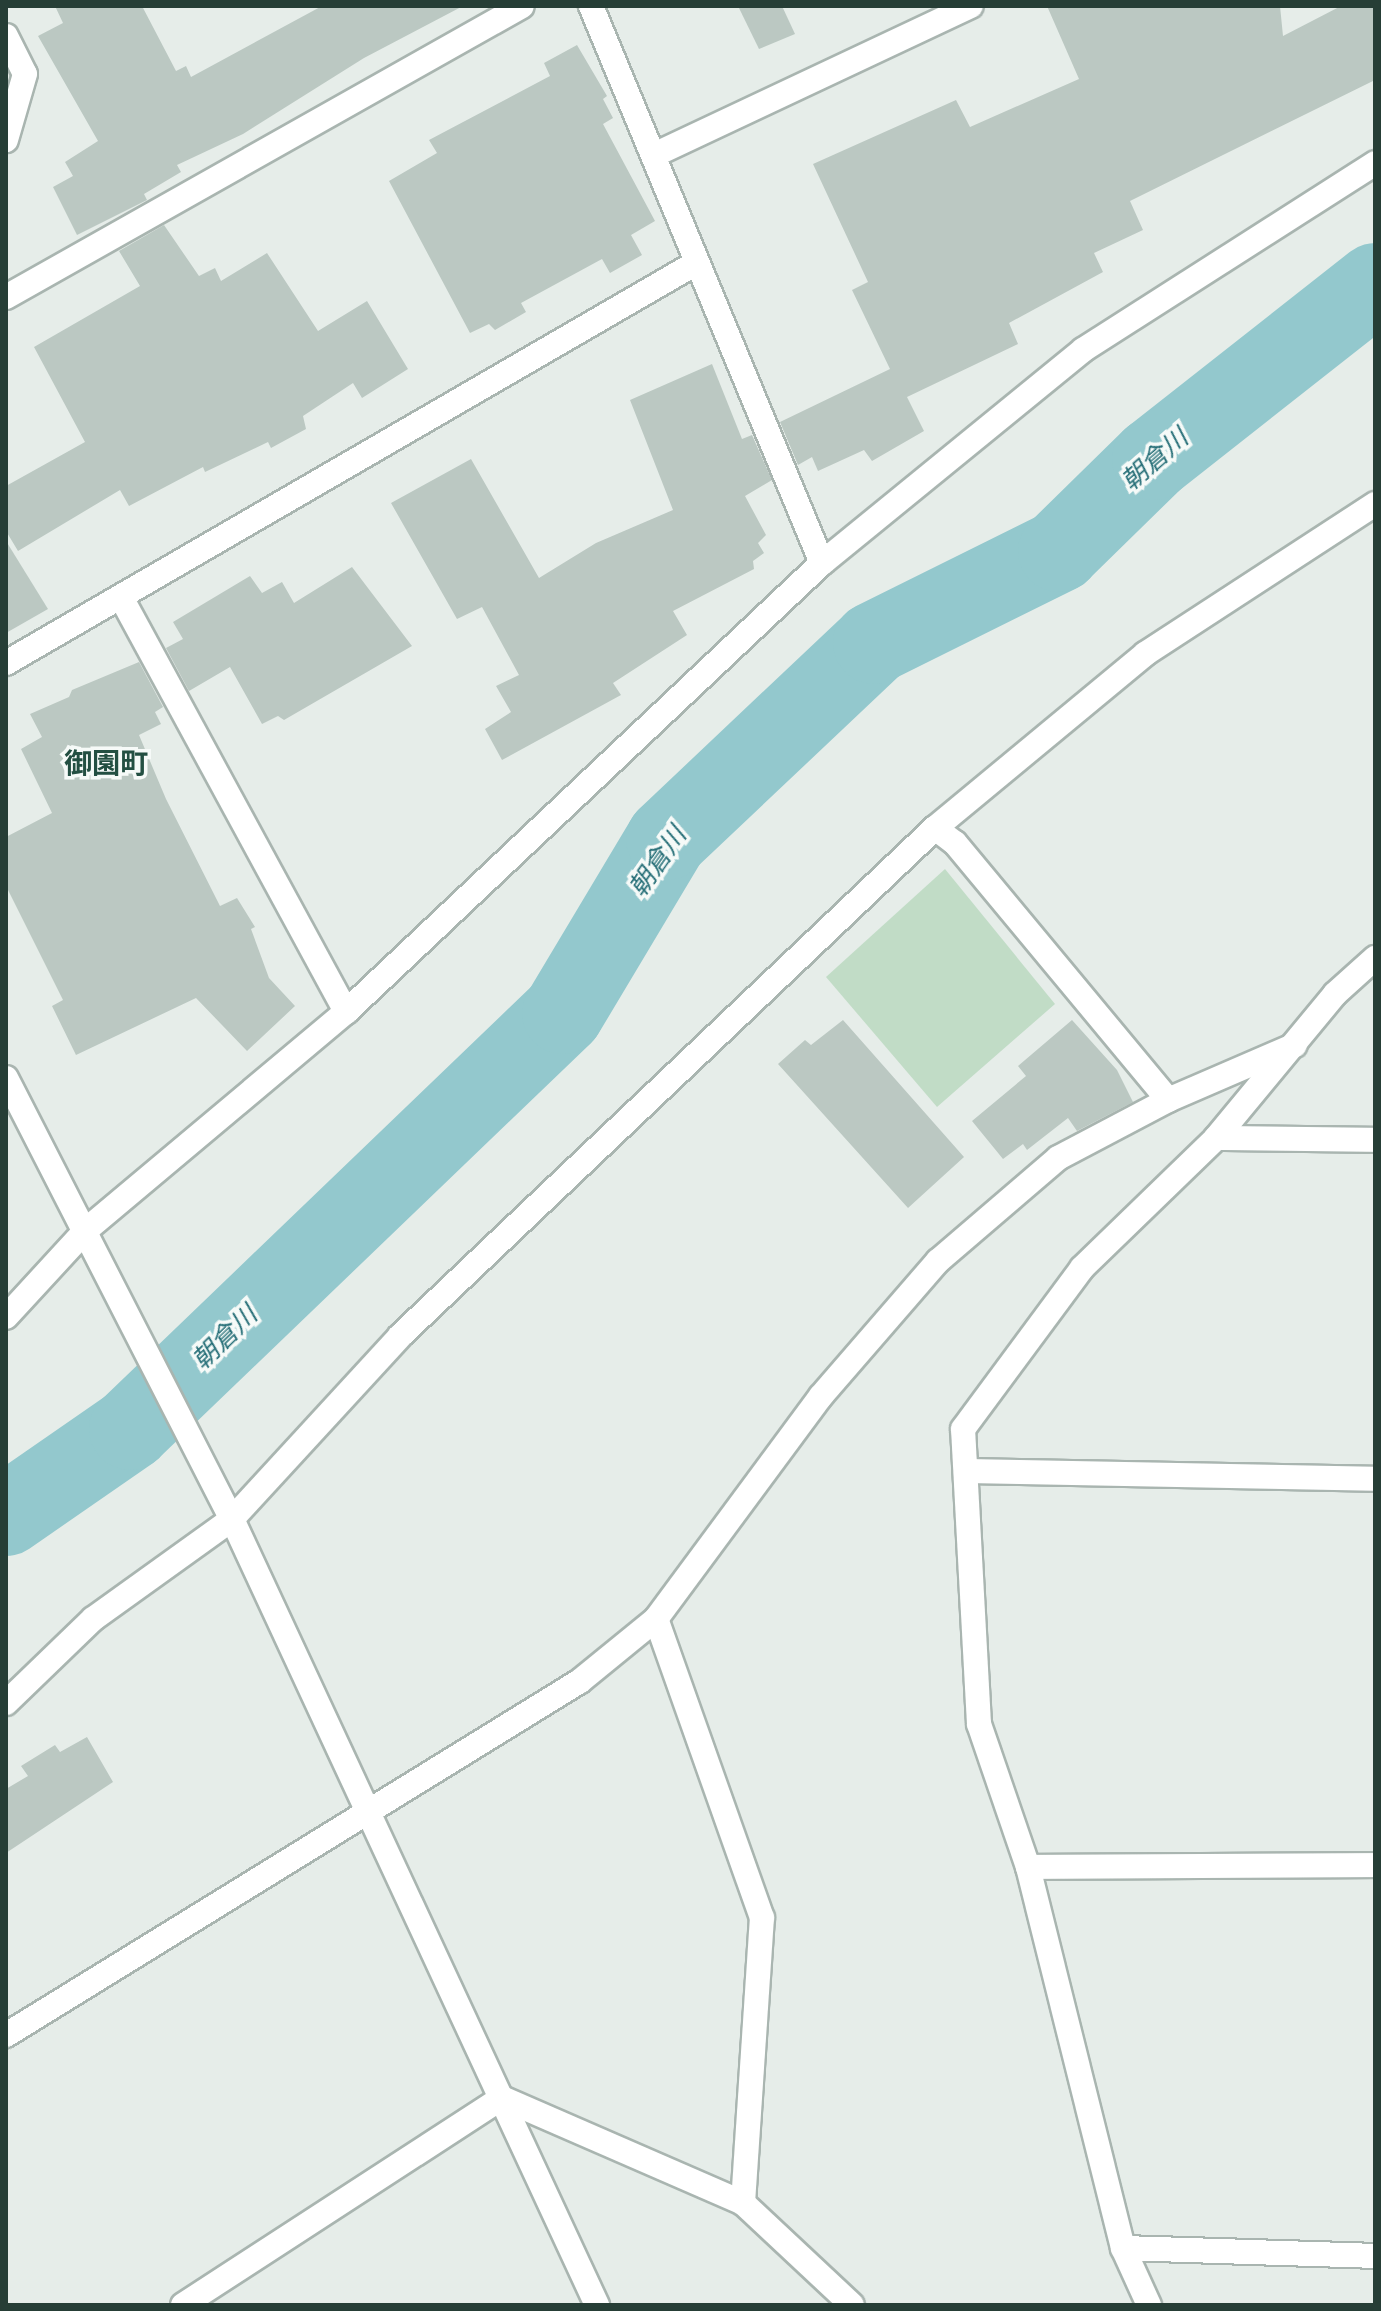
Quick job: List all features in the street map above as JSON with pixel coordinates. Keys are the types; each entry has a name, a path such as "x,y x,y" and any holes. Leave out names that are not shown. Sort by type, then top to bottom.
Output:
{"street":[{"path":"6,297 522,6"},
{"path":"591,6 822,563"},
{"path":"654,155 971,6"},
{"path":"6,36 25,74 6,140"},
{"path":"6,1317 86,1230 346,1012 822,563 1083,350 1375,163"},
{"path":"6,663 122,599 696,263"},
{"path":"6,1703 93,1619 232,1519 400,1336 935,828 1145,654 1375,504"},
{"path":"122,599 346,1012"},
{"path":"935,828 955,843 1168,1100"},
{"path":"1149,2305 1123,2248 1028,1867 979,1724 963,1429 1082,1268 1216,1138 1297,1044 1335,994 1375,958"},
{"path":"6,2035 367,1809 580,1681 656,1619 821,1396 938,1261 1058,1158 1168,1100 1297,1044"},
{"path":"6,1078 232,1519 597,2305"},
{"path":"1216,1138 1375,1140"},
{"path":"966,1471 1375,1479"},
{"path":"656,1619 762,1918 743,2203"},
{"path":"1028,1867 1375,1865"},
{"path":"502,2098 743,2203 852,2305"},
{"path":"183,2305 502,2098"},
{"path":"1123,2248 1375,2256"}],"green space":[{"path":"945,869 1055,1004 937,1107 826,977"}],"building":[{"path":"55,6 142,6 176,71 186,66 191,77 322,6 463,6 364,58 243,134 177,165 181,172 144,194 147,200 77,235 53,187 73,176 65,162 98,141 38,36 63,23"},
{"path":"738,6 782,6 795,34 759,49"},
{"path":"1047,6 1280,6 1283,36 1341,6 1375,6 1375,80 1130,201 1143,230 1094,253 1103,272 1009,323 1018,344 907,397 924,431 872,461 864,450 818,471 812,457 798,465 780,422 890,369 852,290 868,282 813,164 956,100 970,127 1079,79"},
{"path":"577,45 607,96 603,99 613,118 603,124 655,221 631,235 642,255 610,273 602,259 521,303 526,312 495,330 489,324 470,333 389,181 437,153 429,140 550,76 544,63"},
{"path":"164,225 199,276 215,268 221,281 267,253 318,331 367,301 408,369 362,398 353,383 303,416 306,429 271,448 268,442 205,472 203,467 129,506 120,490 18,551 6,531 6,486 85,442 34,347 140,286 119,251"},
{"path":"712,364 742,439 752,435 772,480 745,496 766,535 758,543 764,553 753,561 754,569 673,611 687,635 613,683 621,695 502,760 485,729 511,712 496,686 519,675 482,607 457,619 391,503 471,459 539,578 596,543 673,510 630,400"},
{"path":"6,541 48,609 6,633"},
{"path":"352,567 412,646 284,720 278,716 262,724 230,667 189,691 166,648 183,639 173,622 250,576 262,593 282,582 294,603"},
{"path":"139,662 163,707 155,712 161,724 139,735 166,799 220,906 237,898 255,927 251,929 269,978 295,1006 247,1051 196,998 76,1055 52,1006 63,1000 6,886 6,837 52,813 21,749 42,737 30,714 69,697 72,690"},
{"path":"843,1020 964,1157 908,1208 778,1064 805,1040 811,1045"},
{"path":"1072,1020 1117,1070 1133,1102 1077,1131 1068,1118 1027,1150 1023,1144 1003,1159 972,1121 1026,1076 1018,1066"},
{"path":"87,1737 113,1782 6,1853 6,1789 28,1776 21,1766 55,1745 60,1752"}],"waterway":[{"name":"朝倉川","path":"6,1515 130,1429 563,1013 667,839 874,643 1059,551 1153,459 1375,284"}],"district":[{"name":"御園町","path":"106,764"}]}
